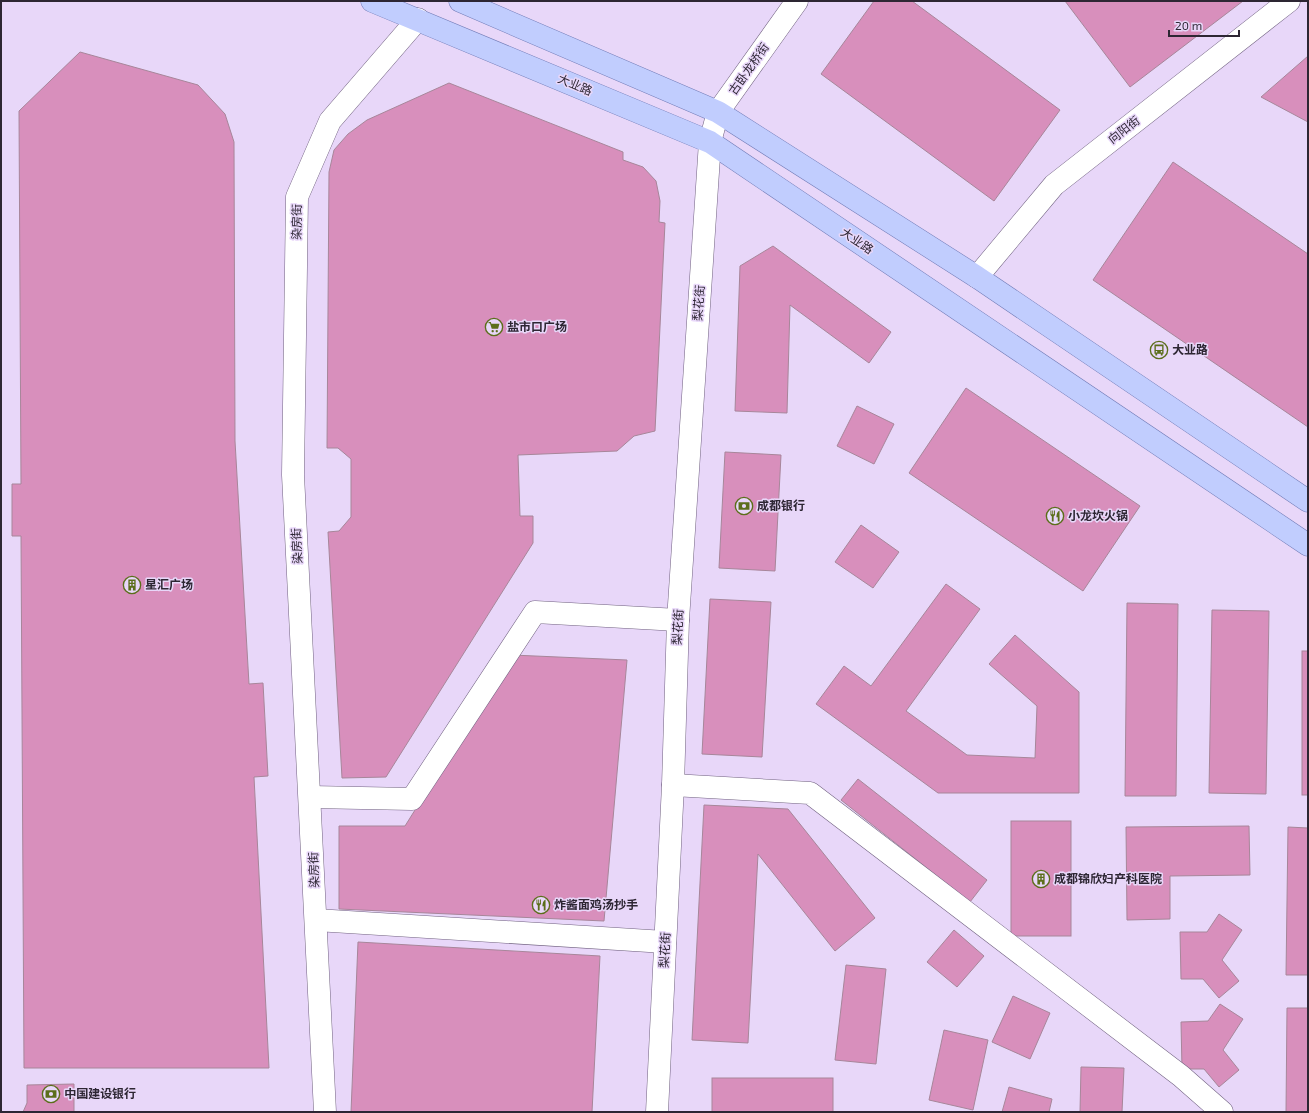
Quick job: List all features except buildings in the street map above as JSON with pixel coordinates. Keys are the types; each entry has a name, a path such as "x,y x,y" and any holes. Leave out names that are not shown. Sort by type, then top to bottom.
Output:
{"main road":[{"name":"大业路","path":"372,1 710,142 1308,544"},
{"path":"460,1 718,112 977,277 1308,501"}],"street":[{"name":"古卧龙桥街","path":"710,142 718,112 797,1"},
{"name":"向阳街","path":"977,277 1054,185 1289,1"},
{"name":"染房街","path":"325,1112 311,797 293,475 298,197 330,121 418,19"},
{"name":"梨花街","path":"657,1112 678,620 710,142"},
{"path":"311,797 412,799 535,612 678,620"},
{"path":"672,785 810,793 1181,1076 1222,1112"},
{"path":"316,920 665,942"}],"place":[{"name":"盐市口广场","path":"494,327"},
{"name":"大业路","path":"1159,350"},
{"name":"成都银行","path":"744,506"},
{"name":"小龙坎火锅","path":"1055,516"},
{"name":"星汇广场","path":"132,585"},
{"name":"成都锦欣妇产科医院","path":"1041,879"},
{"name":"炸酱面鸡汤抄手","path":"541,905"},
{"name":"中国建设银行","path":"51,1094"}]}
